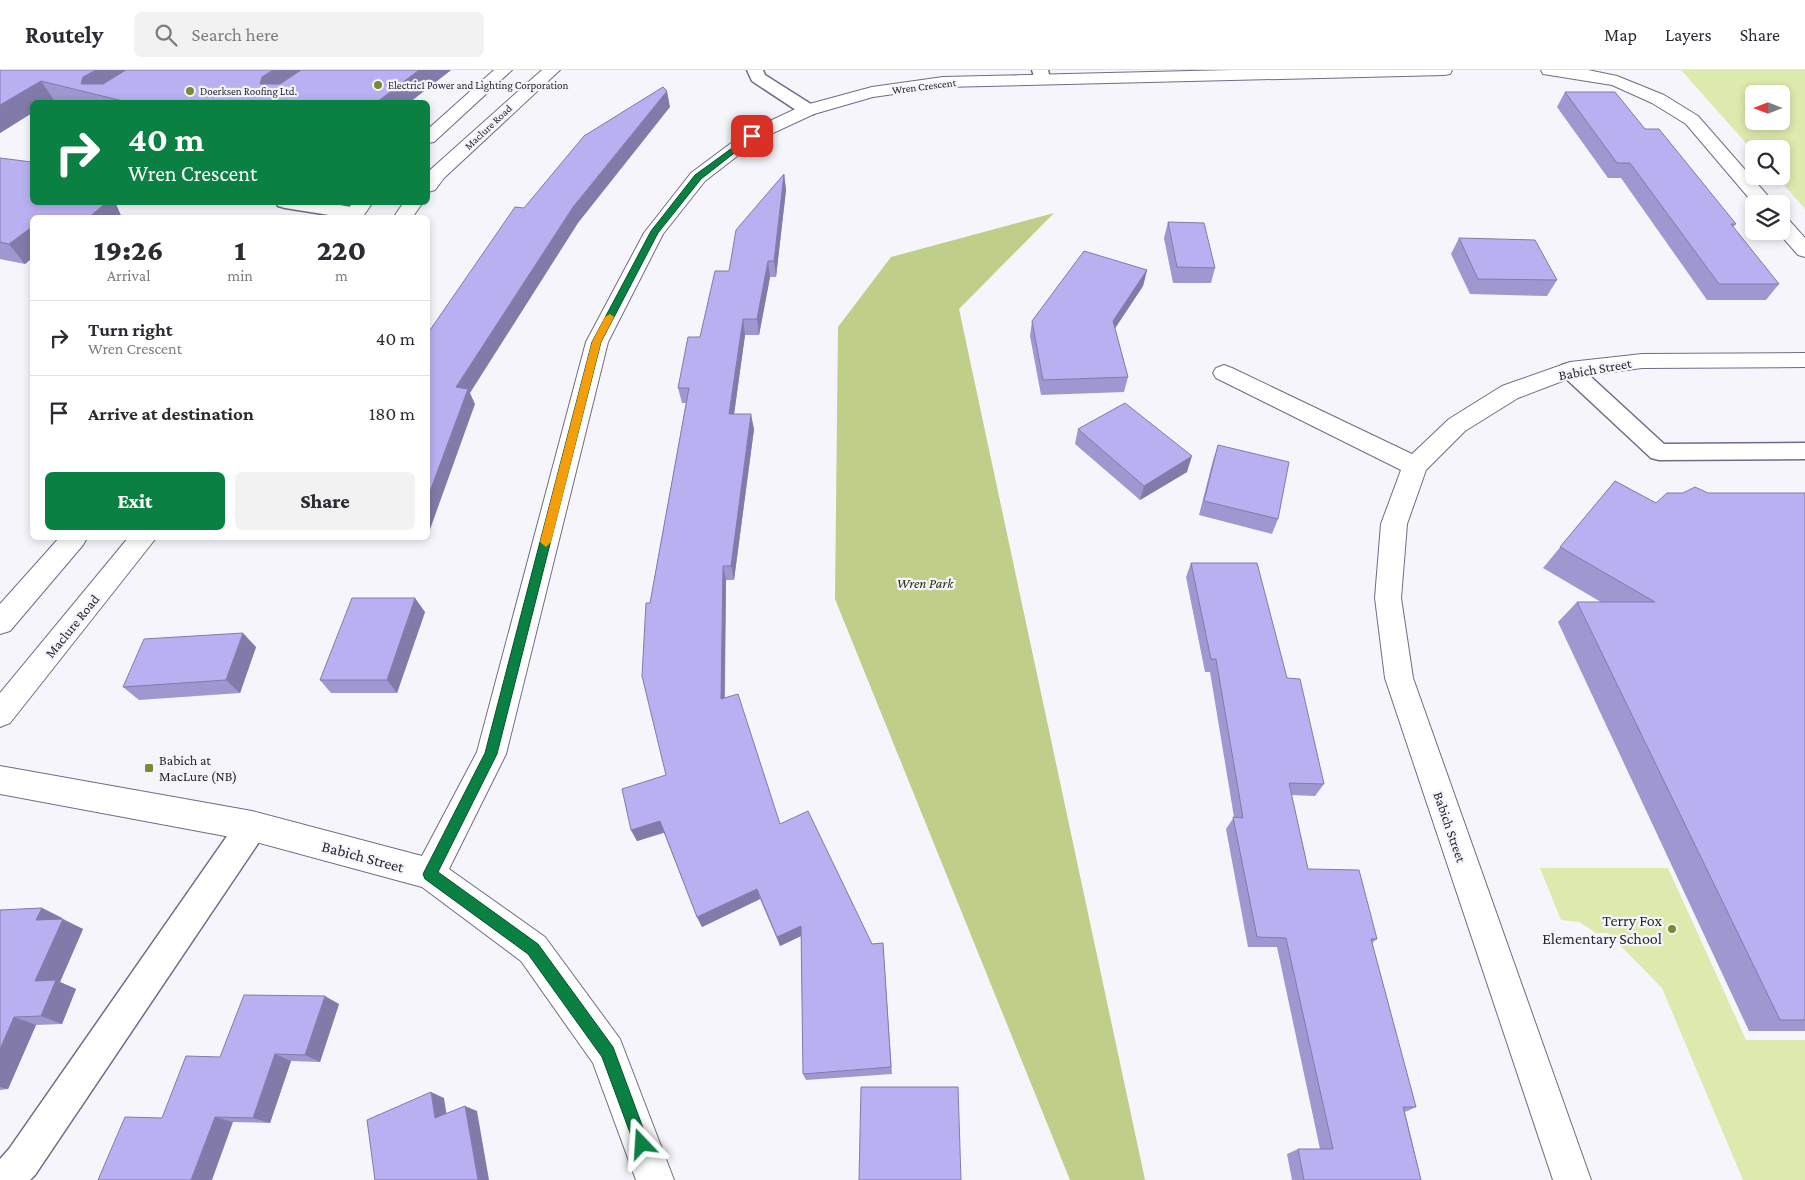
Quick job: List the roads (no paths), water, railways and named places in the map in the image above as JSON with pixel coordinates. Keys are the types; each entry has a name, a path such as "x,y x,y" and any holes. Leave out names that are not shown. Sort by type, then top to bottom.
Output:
{"street":[{"path":"430,136 504,70"},
{"name":"Maclure Road","path":"431,178 552,70"},
{"name":"Wren Crescent","path":"430,874 491,754 597,342 654,233 698,177 752,136 808,110 872,92 943,82 1041,75 1444,70"},
{"path":"1549,70 1573,72 1617,81 1665,103 1692,120 1757,195"},
{"path":"1790,233 1805,250"},
{"name":"Babich Street","path":"1572,1180 1399,678 1388,598 1394,524 1415,466 1457,425 1510,392 1570,370 1642,361 1805,360"},
{"path":"1224,373 1415,466"},
{"path":"0,623 72,540"},
{"name":"Maclure Road","path":"0,714 141,540"},
{"name":"Babich Street","path":"0,780 252,826 430,874 533,949 607,1052 655,1180"}],"lane":[{"path":"755,70 758,78 808,110"},
{"path":"309,205 357,211"},
{"path":"1570,370 1659,452 1805,451"},
{"path":"6,1180 22,1162 252,826"}],"place":[{"name":"Electric1 Power and Lighting Corporation","path":"378,85"},
{"name":"Doerksen Roofing Ltd.","path":"190,91"},
{"name":"Babich at MacLure (NB)","path":"149,768"},
{"name":"Terry Fox Elementary School","path":"1672,929"}],"park label":[{"name":"Wren Park","path":"925,583"}]}
